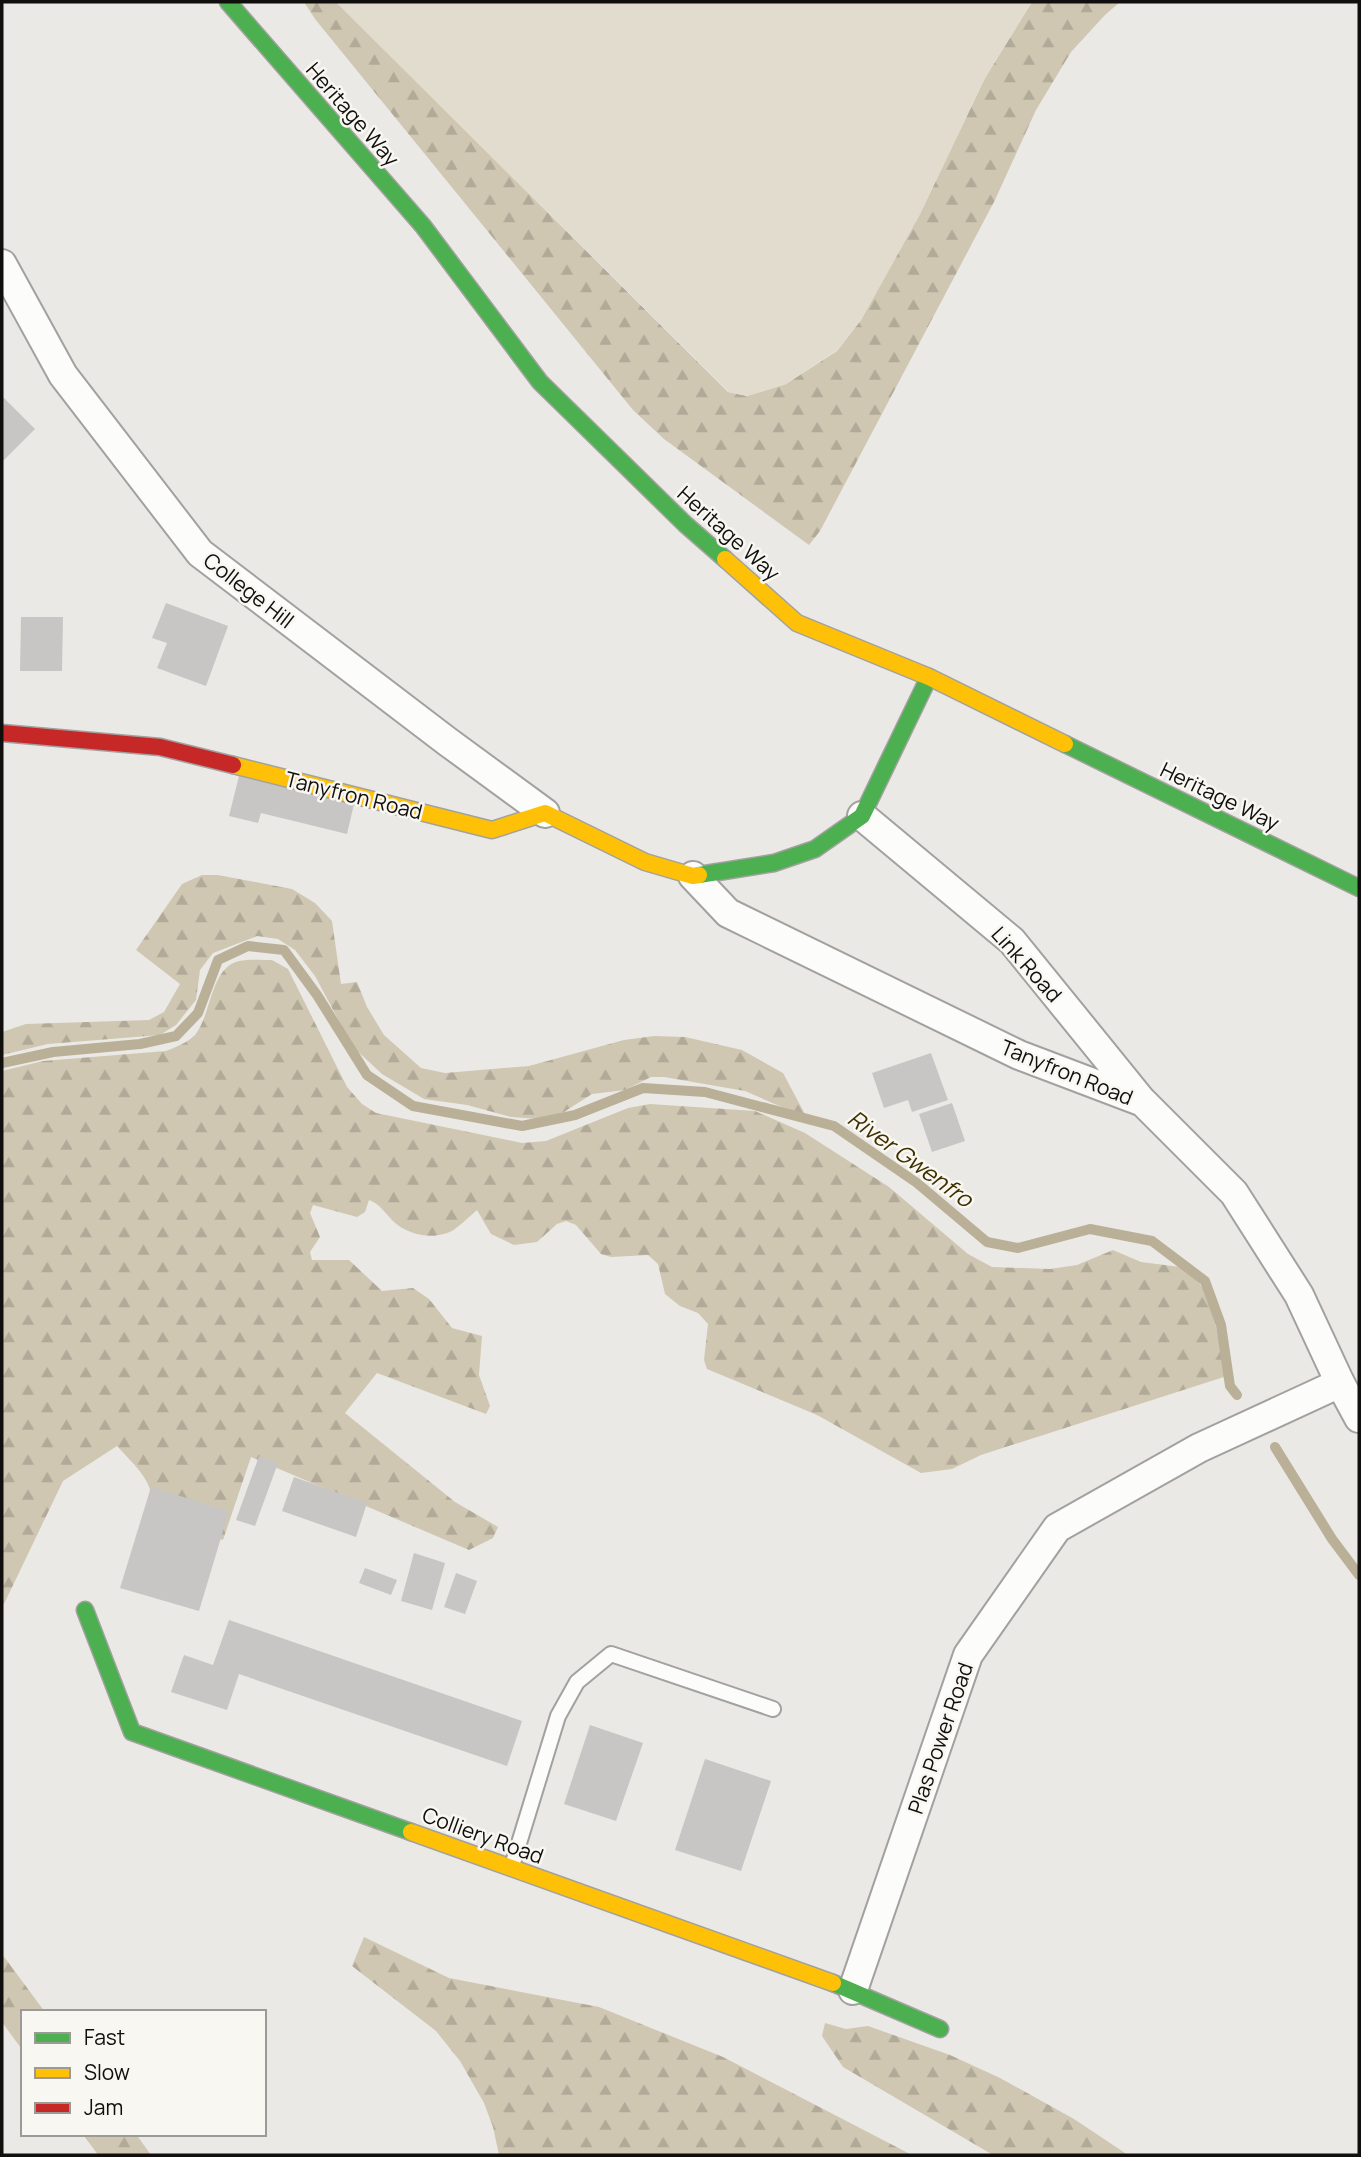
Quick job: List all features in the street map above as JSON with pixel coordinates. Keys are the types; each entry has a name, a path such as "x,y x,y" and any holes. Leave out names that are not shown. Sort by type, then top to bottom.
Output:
{"street":[{"name":"Heritage Way","path":"228,2 422,226 540,382 685,524 797,623 929,677 1359,888"},
{"name":"College Hill","path":"2,264 64,375 200,553 545,813"},
{"path":"545,813 645,862 693,876 774,863 815,849 862,816 929,677"},
{"name":"Tanyfron Road","path":"2,733 160,747 492,830 545,813"},
{"name":"Link Road","path":"862,816 1012,941 1143,1102"},
{"name":"Tanyfron Road","path":"693,876 728,913 1018,1055 1143,1102 1234,1193 1299,1295 1359,1418"},
{"name":"Plas Power Road","path":"853,1990 968,1656 1057,1528 1199,1448 1340,1383"},
{"name":"Colliery Road","path":"85,1610 132,1732 853,1990 940,2029"}],"lane":[{"path":"512,1868 558,1716 577,1682 611,1654 772,1709"}],"green space":[{"path":"304,2 336,2 728,392 747,396 786,384 837,351 861,320 920,214 985,78 1032,2 1120,2 1071,52 1036,110 995,200 820,531 809,545 664,439 633,410 315,19"},
{"path":"202,875 218,875 292,889 315,903 332,921 341,984 357,982 367,1007 384,1035 421,1068 445,1073 529,1066 624,1040 654,1036 685,1037 742,1050 783,1073 807,1118 745,1091 664,1077 651,1077 625,1090 592,1094 564,1112 539,1119 511,1117 467,1105 424,1099 382,1074 353,1047 315,976 295,950 278,939 257,936 213,953 200,970 196,1000 176,1025 160,1035 48,1044 2,1055 2,1032 26,1024 149,1020 164,1012 180,984 136,950 182,884"},
{"path":"243,960 272,960 288,969 347,1087 362,1104 376,1113 522,1143 546,1141 628,1108 650,1104 755,1111 805,1133 889,1187 968,1254 992,1267 1050,1269 1077,1265 1113,1250 1141,1262 1188,1268 1209,1296 1227,1376 981,1455 952,1469 921,1473 817,1415 707,1369 704,1360 708,1324 698,1313 680,1306 665,1294 658,1264 648,1255 611,1257 601,1254 576,1225 566,1221 557,1224 537,1242 514,1245 491,1234 477,1210 455,1229 432,1236 415,1234 400,1227 369,1200 365,1212 357,1217 313,1205 310,1213 320,1237 310,1252 312,1260 349,1260 382,1291 413,1288 429,1299 452,1328 482,1336 479,1375 490,1406 486,1414 377,1373 345,1413 455,1502 498,1527 493,1538 469,1550 251,1457 223,1540 150,1514 152,1504 148,1485 138,1468 117,1446 63,1481 4,1604 2,1071 43,1061 166,1051 174,1048 195,1035 201,1026 217,982 229,965"},
{"path":"364,1937 449,1978 599,2007 723,2057 912,2155 499,2155 484,2103 460,2061 436,2031 352,1966"},
{"path":"2,1954 44,2010 21,2010 21,2048 2,2022"},
{"path":"825,2023 846,2029 868,2026 950,2055 1000,2078 1074,2119 1128,2155 993,2155 843,2067 822,2036"},
{"path":"84,2136 137,2136 151,2155 98,2155"}],"shaded area":[{"path":"336,2 1032,2 985,78 920,214 861,320 837,350 786,384 747,396 729,392"}],"building":[{"path":"2,396 35,429 2,462"},
{"path":"166,603 228,626 206,686 157,668 167,643 152,638"},
{"path":"21,617 63,617 62,671 20,671"},
{"path":"239,776 354,804 347,834 261,813 258,823 229,816"},
{"path":"931,1053 948,1100 912,1112 908,1100 884,1108 872,1073"},
{"path":"952,1103 965,1141 932,1152 919,1114"},
{"path":"259,1456 278,1463 255,1526 236,1520"},
{"path":"294,1477 367,1503 356,1537 282,1511"},
{"path":"151,1487 229,1511 199,1611 120,1588"},
{"path":"414,1553 445,1563 432,1610 401,1601"},
{"path":"365,1568 397,1580 391,1595 359,1583"},
{"path":"456,1573 477,1581 465,1614 444,1607"},
{"path":"229,1620 522,1721 507,1766 239,1674 227,1710 171,1692 184,1655 213,1665"},
{"path":"590,1725 643,1743 616,1821 564,1804"},
{"path":"705,1759 771,1781 741,1871 675,1850"}],"waterway":[{"name":"River Gwenfro","path":"2,1063 53,1052 140,1044 176,1036 198,1013 218,960 248,946 284,950 317,995 367,1075 413,1106 522,1126 575,1115 643,1088 705,1092 834,1126 917,1183 987,1242 1018,1248 1090,1229 1152,1241 1205,1281 1221,1325 1230,1386 1237,1395"},
{"name":"River Gwenfro","path":"1275,1447 1332,1539 1359,1575"}],"traffic: fast":[{"path":"228,2 423,226 540,382 685,524 725,559"},
{"path":"699,875 774,863 815,849 862,816 929,677"},
{"path":"1065,744 1359,888"},
{"path":"85,1610 132,1732 411,1832"},
{"path":"833,1983 940,2029"}],"traffic: slow":[{"path":"725,559 797,623 929,677 1065,744"},
{"path":"233,765 492,830 545,813 645,862 693,876 699,875"},
{"path":"411,1832 833,1983"}],"traffic: jam":[{"path":"2,733 160,747 233,765"}]}
